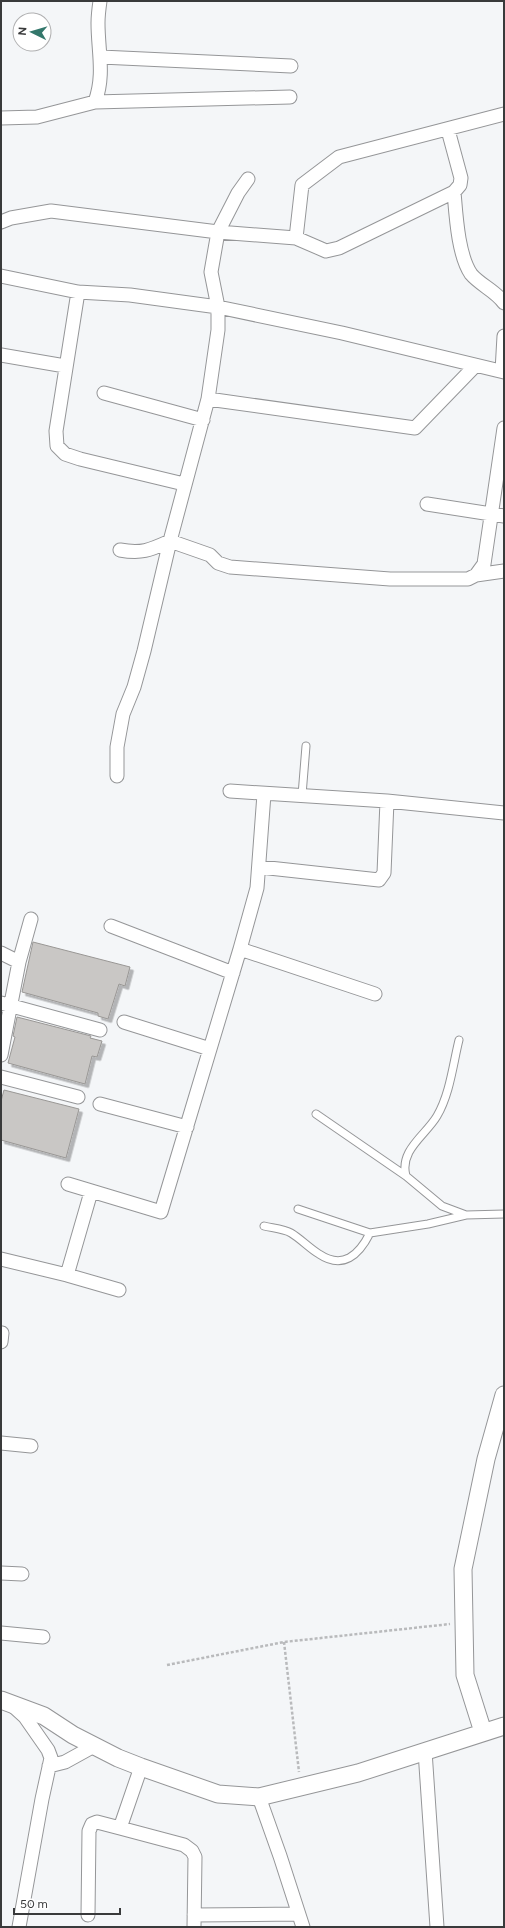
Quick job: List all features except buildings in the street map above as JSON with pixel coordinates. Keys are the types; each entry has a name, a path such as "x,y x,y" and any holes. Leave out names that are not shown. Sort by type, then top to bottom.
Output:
{"street":[{"path":"95,102 100,88 101,57 98,23 100,1"},
{"path":"101,57 291,66"},
{"path":"1,118 37,116 95,102 290,97"},
{"path":"296,238 302,185 339,157 448,130 504,114"},
{"path":"1,222 11,218 51,211 218,232 296,238 326,251 339,248 454,192 460,185 461,178 448,130"},
{"path":"117,776 117,747 122,714 134,687 144,651 184,484 208,399 218,330 218,307 210,272 218,232 238,193 248,179"},
{"path":"454,192 460,237 467,267 472,275 504,303"},
{"path":"1,276 78,292 130,295 218,307 335,331 503,372 504,336"},
{"path":"78,292 65,366 56,431 57,446 65,454 80,459 184,484"},
{"path":"1,355 65,366"},
{"path":"208,399 415,428 476,366"},
{"path":"104,393 203,420"},
{"path":"476,575 484,564 498,515 504,434"},
{"path":"427,504 498,515"},
{"path":"120,550 134,553 145,552 170,541 210,555 218,563 230,567 390,579 468,579 476,575 504,571"},
{"path":"230,791 387,800 504,813"},
{"path":"68,1184 161,1212 254,903 260,867 264,794"},
{"path":"260,867 379,880 384,873 387,800"},
{"path":"1,1055 6,1004 31,919"},
{"path":"112,926 234,972"},
{"path":"240,949 375,994"},
{"path":"1,954 19,962"},
{"path":"6,1004 100,1030"},
{"path":"124,1022 210,1049"},
{"path":"1,1077 78,1097"},
{"path":"100,1104 187,1127"},
{"path":"67,1275 92,1192"},
{"path":"1,1259 67,1275 119,1290"},
{"path":"483,1732 465,1676 463,1569 486,1459 504,1395"},
{"path":"1,1443 32,1446"},
{"path":"1,1573 22,1574"},
{"path":"1,1633 43,1637"},
{"path":"5,1701 44,1716 73,1735 141,1767 218,1794 259,1797 358,1773 504,1726"},
{"path":"5,1701 25,1717 48,1750 51,1758 42,1799 19,1927"},
{"path":"50,1766 65,1762 94,1746"},
{"path":"425,1751 437,1927"},
{"path":"120,1828 141,1767"},
{"path":"259,1797 303,1927"},
{"path":"88,1915 89,1831 92,1824 97,1822 184,1845 192,1851 195,1857 194,1921 298,1914"}],"lane":[{"path":"302,795 306,746"},
{"path":"406,1176 405,1162 408,1152 437,1116 443,1104 459,1040"},
{"path":"316,1114 406,1176 442,1206 466,1215"},
{"path":"298,1209 370,1233 428,1224 466,1215 504,1214"},
{"path":"264,1226 290,1232 320,1255 336,1260 349,1260 363,1248 370,1233"}],"path":[{"path":"168,1665 284,1642 464,1622"},
{"path":"284,1642 300,1787"}]}
